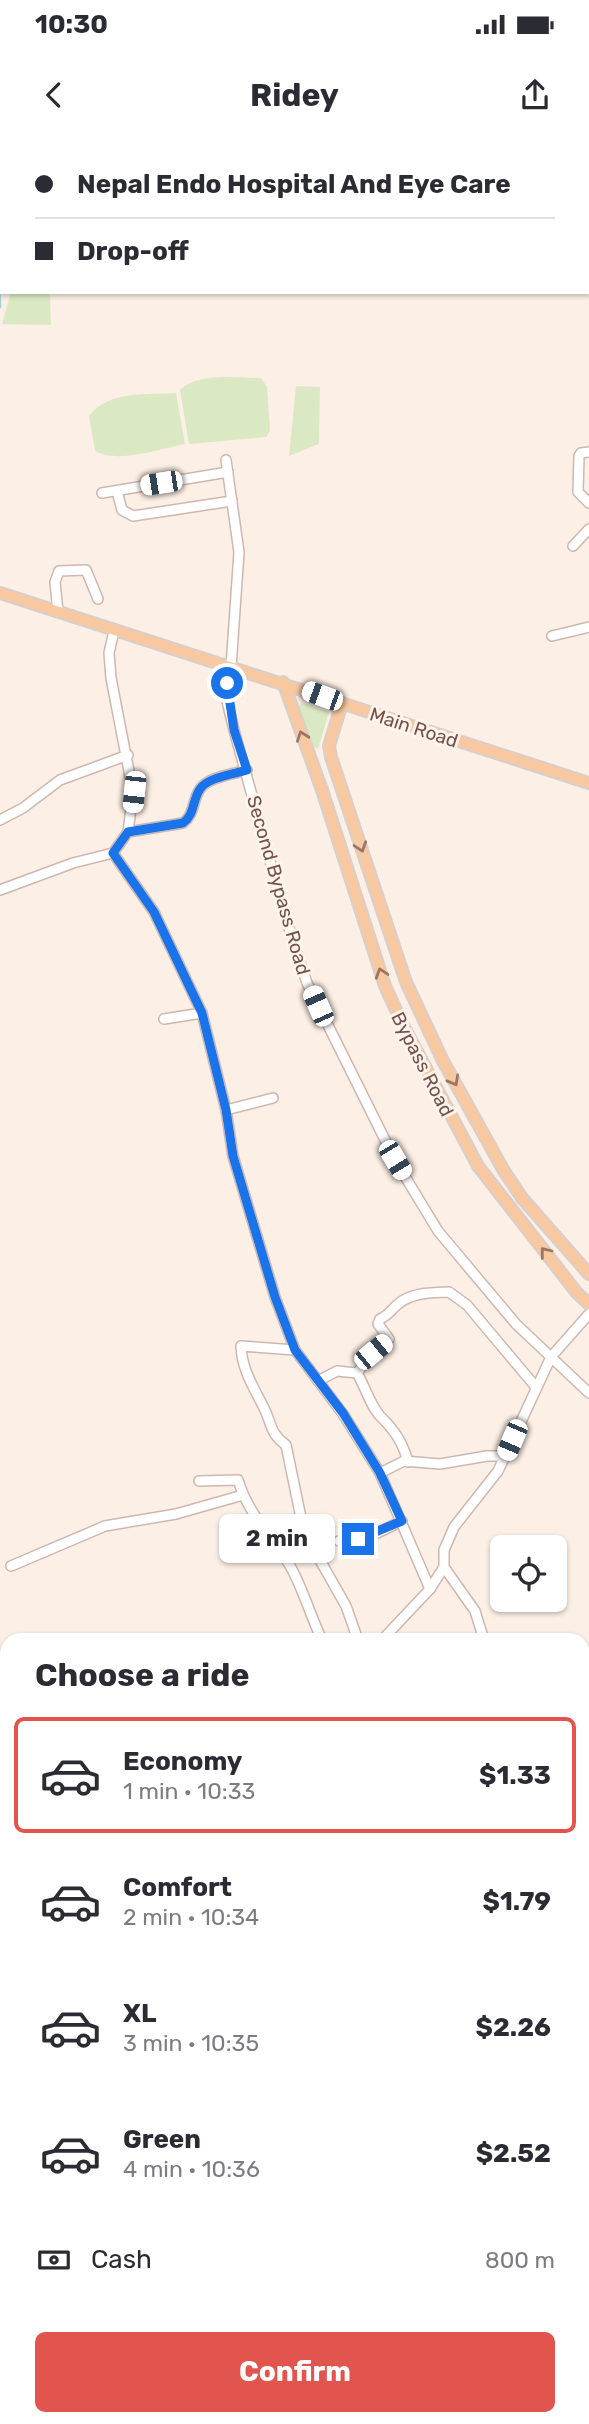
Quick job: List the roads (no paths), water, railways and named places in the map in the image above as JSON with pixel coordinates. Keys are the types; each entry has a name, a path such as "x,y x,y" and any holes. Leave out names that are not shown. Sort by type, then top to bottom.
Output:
{"main road":[{"name":"Main Road","path":"0,593 283,682 396,723 589,783"},
{"name":"Bypass Road","path":"283,682 322,790 385,986 425,1070 478,1166 577,1293 589,1304"},
{"name":"Bypass Road","path":"342,703 329,746 406,982 443,1061 487,1143 522,1199 589,1274"},
{"path":"322,790 340,782"},
{"path":"425,1070 443,1061"}],"street":[{"path":"589,452 581,453 578,469 578,492 589,503"},
{"name":"Second Bypass Road","path":"226,460 239,552 227,701 264,843 307,984 368,1109 438,1231 516,1324 589,1393"},
{"path":"578,469 589,471"},
{"path":"102,493 228,472"},
{"path":"117,491 122,510 133,516 232,501"},
{"path":"573,546 589,529"},
{"path":"58,612 55,575 59,571 86,570 98,598"},
{"path":"552,636 589,627"},
{"path":"0,890 73,863 113,853 128,832 134,792 109,664 114,631"},
{"path":"0,820 23,808 60,780 128,755"},
{"path":"128,832 183,823 190,818 201,788 207,782 247,770"},
{"path":"113,853 154,912 202,1013 240,1180 275,1297 295,1350 343,1413 380,1473 430,1589"},
{"path":"164,1019 202,1013"},
{"path":"226,1110 273,1098"},
{"path":"357,1373 373,1352 389,1339 378,1324 398,1303 415,1295 449,1292 467,1305 535,1386"},
{"path":"389,1633 430,1589 444,1567 444,1550 454,1527 481,1494 505,1457 535,1386 551,1357 589,1314"},
{"path":"295,1350 241,1346 247,1377 265,1410 275,1437 286,1444 308,1539 346,1606 356,1633"},
{"path":"318,1381 337,1371 357,1373"},
{"path":"357,1373 382,1418 390,1423 400,1439 408,1462"},
{"path":"380,1473 408,1462 440,1464 487,1456 505,1457"},
{"path":"199,1481 232,1478 238,1480 256,1522 288,1563 302,1588 319,1633"},
{"path":"11,1566 105,1526 176,1514 243,1495"},
{"path":"339,1541 373,1535 402,1521"},
{"path":"444,1567 475,1611 482,1633"}],"waterway":[{"path":"0,285 0,307"}]}
